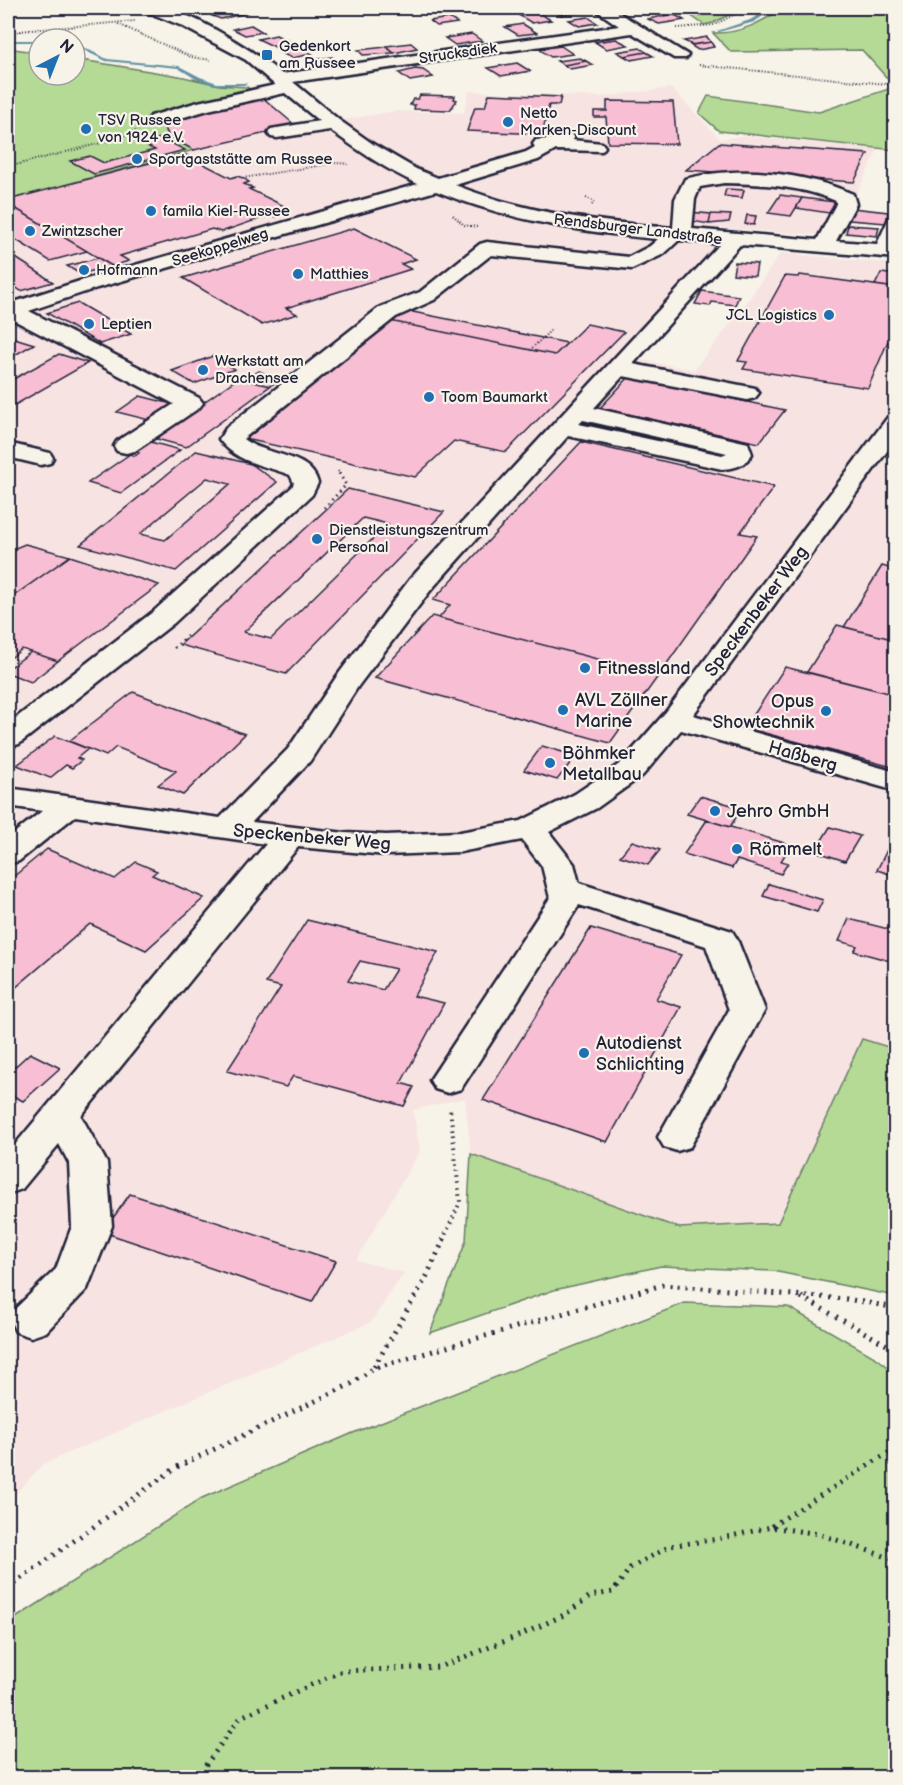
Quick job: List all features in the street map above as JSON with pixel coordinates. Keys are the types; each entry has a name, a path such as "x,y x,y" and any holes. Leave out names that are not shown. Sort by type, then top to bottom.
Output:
{"street":[{"name":"Rendsburger Landstraße","path":"150,8 173,16 228,43 285,83 333,124 367,148 433,184 473,199 529,215 594,227 734,240 788,254 823,247 890,252"},
{"path":"601,8 680,55"},
{"path":"173,16 194,10"},
{"name":"Strucksdiek","path":"157,120 285,83 636,28"},
{"path":"277,133 333,124"},
{"path":"513,142 559,142 596,147"},
{"name":"Seekoppelweg","path":"12,306 79,295 327,214 515,162 559,142"},
{"path":"8,738 164,617 303,490 306,483 305,477 299,470 244,451 233,444 231,439 235,432 388,312 427,296 487,248 625,262 657,250 678,235 685,199 692,183 702,179 752,179 807,185 837,192 846,198 846,204 823,247"},
{"path":"303,201 327,214"},
{"path":"529,215 574,229 621,236 638,243 638,249 625,262"},
{"path":"890,252 896,222"},
{"path":"227,829 299,755 347,682 420,585 734,240"},
{"path":"12,306 191,403 126,446"},
{"path":"616,368 747,393"},
{"path":"570,420 730,446 739,448 740,454 732,461 722,462 570,420"},
{"name":"Speckenbeker Weg","path":"8,797 289,837 386,845 430,844 488,838 530,829 586,801 632,769 675,719 884,458 896,422"},
{"path":"8,450 41,458"},
{"name":"Haßberg","path":"675,719 896,782"},
{"path":"8,854 69,806"},
{"path":"448,1080 567,898 558,864 530,829"},
{"path":"8,1179 289,837"},
{"path":"564,889 720,939 747,1010 676,1137"},
{"path":"31,1320 73,1278 92,1226 88,1163 61,1113"}],"path":[{"path":"636,28 651,30 714,25 747,8"},
{"path":"8,32 140,21"},
{"path":"118,23 191,57 217,61"},
{"path":"680,55 684,60 695,64 722,68 896,85"},
{"path":"8,167 113,140 157,120"},
{"path":"243,178 336,164 356,165"},
{"path":"530,350 552,329"},
{"path":"374,1368 426,1278 460,1202 448,1080"},
{"path":"8,1588 177,1467 351,1384 374,1368 662,1285 847,1299 896,1308"},
{"path":"801,1296 896,1350"},
{"path":"771,1527 803,1505 820,1498 879,1461 896,1448"},
{"path":"196,1778 241,1717 342,1671 439,1666 523,1634 566,1614 590,1596 614,1592 630,1568 670,1546 718,1539 771,1527 819,1534 896,1560"}],"shaded area":[{"path":"671,88 720,139 743,136 878,149 836,236 720,228 716,250 616,355 694,370 742,309 781,253 895,264 895,1049 862,1039 778,1223 679,1228 471,1154 465,1098 413,1110 420,1151 356,1260 404,1273 371,1322 43,1464 8,1502 8,200 264,133 396,111 464,113 469,91 601,97","holes":["120,270 133,279 101,289 84,281"]}],"green space":[{"path":"742,8 713,23 704,25 683,10"},
{"path":"784,8 895,8 895,87 862,50 731,52 713,33 742,29"},
{"name":"TSV Russee von 1924 e.V.","path":"8,48 27,51 27,87 87,87 87,61 219,85 247,87 262,97 162,121 169,137 194,150 8,200"},
{"path":"895,87 895,150 719,131 699,113 708,96 819,112"},
{"path":"862,1039 895,1049 895,1296 773,1271 661,1266 554,1290 430,1333 466,1241 471,1154 679,1228 778,1223"},
{"path":"685,1303 788,1307 878,1359 895,1373 895,1777 8,1777 8,1623 202,1498 353,1433"}],"building":[{"path":"262,8 242,14 228,9"},
{"path":"573,8 581,12 561,15 552,10"},
{"path":"228,9 242,14 221,19 212,16 225,13 221,11"},
{"path":"534,10 551,20 532,23 515,13"},
{"path":"673,14 684,20 659,24 648,19"},
{"path":"588,17 597,23 579,26 569,20"},
{"path":"449,18 457,23 437,26 430,21"},
{"path":"523,24 537,33 518,35 505,27"},
{"path":"251,25 263,32 245,35 233,29"},
{"path":"472,34 482,41 455,45 445,38"},
{"path":"276,35 295,44 277,48 258,39"},
{"path":"707,37 711,42 693,45 684,41"},
{"path":"616,39 628,45 606,49 595,42"},
{"path":"711,42 714,47 698,50 690,45"},
{"path":"411,43 417,48 394,53 386,46"},
{"path":"561,46 573,54 551,57 539,49"},
{"path":"386,47 394,53 363,55 358,50"},
{"path":"301,48 312,54 292,58 279,52"},
{"path":"640,48 646,52 624,56 617,52"},
{"path":"646,52 653,56 631,60 624,56"},
{"path":"332,57 338,62 311,65 306,61"},
{"path":"580,58 586,61 564,65 557,61"},
{"path":"586,61 593,65 570,69 564,65"},
{"path":"517,63 530,71 501,76 488,68"},
{"path":"415,69 423,70 433,77 410,81 399,73"},
{"name":"Netto Marken-Discount","path":"489,94 561,97 559,105 549,105 542,134 467,131 475,107 485,107"},
{"path":"420,95 455,96 454,99 457,100 450,110 414,109 415,105 410,105 413,99 418,99"},
{"path":"262,97 296,126 194,150 169,137 162,121"},
{"path":"607,101 673,102 677,144 608,143 606,117 594,117 594,111 607,111"},
{"name":"Sportgaststätte am Russee","path":"161,138 185,150 94,174 70,161 90,156 104,163 155,150 141,143"},
{"path":"719,143 868,154 854,182 686,170"},
{"name":"famila Kiel-Russee","path":"184,154 231,178 237,176 243,178 249,182 244,184 253,188 249,189 286,207 279,210 287,213 276,217 270,215 221,232 212,229 120,256 129,261 112,266 8,204 8,200"},
{"path":"726,189 744,190 742,198 724,196"},
{"path":"780,195 802,198 791,216 768,213"},
{"path":"802,198 835,202 829,213 796,208"},
{"name":"Zwintzscher","path":"8,204 87,251 50,261 8,235"},
{"path":"852,208 888,212 886,223 849,220"},
{"path":"689,212 711,214 709,224 686,220"},
{"path":"711,214 731,215 729,222 709,224"},
{"path":"747,215 756,216 754,225 745,224"},
{"path":"848,225 879,227 877,236 846,233"},
{"name":"Matthies","path":"354,228 416,259 401,264 411,269 286,308 297,314 262,325 183,278"},
{"name":"Zwintzscher","path":"8,253 53,282 21,291 8,282"},
{"name":"Hofmann","path":"98,258 112,266 80,274 67,266"},
{"path":"735,262 757,264 755,276 733,274"},
{"path":"881,273 896,275 896,288 875,285"},
{"name":"JCL Logistics","path":"800,275 896,288 896,342 888,341 868,388 743,369 747,362 738,361 785,276 798,277"},
{"path":"702,291 739,296 735,305 712,302 710,306 695,304"},
{"name":"Leptien","path":"78,303 131,334 100,344 47,313"},
{"path":"403,310 567,343 555,355 390,321"},
{"name":"Toom Baumarkt","path":"390,321 555,355 587,324 624,332 506,452 454,441 415,477 246,439"},
{"path":"8,336 34,344 8,359"},
{"path":"59,354 88,363 8,409 8,382"},
{"name":"Werkstatt am Drachensee","path":"213,356 235,369 194,384 172,371"},
{"path":"259,371 279,380 270,386 245,380"},
{"path":"629,377 785,410 759,443 600,408"},
{"path":"238,378 270,386 186,447 153,438"},
{"path":"140,396 176,405 153,421 117,412"},
{"path":"147,441 180,450 121,493 88,483 130,454 135,456 139,453 133,451"},
{"path":"581,442 774,487 740,533 757,536 659,675 439,618 450,605 433,600"},
{"path":"196,451 251,464 277,482 176,571 80,545","holes":["207,478 230,484 165,540 140,534"]},
{"path":"348,489 444,512 286,674 180,645","holes":["363,518 388,524 271,639 244,632"]},
{"path":"25,544 70,556 15,595 8,593 8,551"},
{"path":"70,556 159,585 58,661 22,649 8,660 8,600"},
{"path":"882,566 896,570 896,640 844,627"},
{"name":"AVL Zöllner Marine","path":"432,616 659,675 610,743 375,678"},
{"path":"837,625 896,640 896,695 807,672"},
{"path":"31,652 58,661 31,682 8,673 8,669"},
{"name":"Opus Showtechnik","path":"785,667 896,695 896,768 745,728"},
{"path":"133,692 245,734 183,795 158,785 176,771 116,747 106,756 69,741"},
{"path":"55,736 88,749 77,758 82,760 72,768 66,765 50,778 17,765"},
{"name":"Böhmker Metallbau","path":"542,746 576,756 557,780 524,770"},
{"name":"Jehro GmbH","path":"700,796 742,808 730,827 687,814"},
{"name":"Römmelt","path":"707,820 791,845 781,861 788,863 781,874 737,860 732,868 684,854"},
{"path":"830,827 860,836 845,861 815,851"},
{"path":"632,841 660,850 648,865 620,856"},
{"path":"891,842 896,843 896,876 877,870"},
{"path":"47,849 115,879 136,862 157,871 152,875 204,898 146,950 90,924 8,994 8,881"},
{"path":"769,884 823,900 817,912 763,896"},
{"path":"849,919 896,931 894,962 854,951 857,946 839,941"},
{"path":"307,920 438,952 414,996 444,1003 401,1083 414,1087 404,1106 293,1076 286,1087 227,1071 281,987 266,983","holes":["360,961 396,969 383,990 348,981"]},
{"name":"Autodienst Schlichting","path":"591,928 681,955 656,999 681,1007 607,1142 483,1100"},
{"path":"30,1053 60,1068 23,1101 8,1093 8,1073"},
{"path":"130,1194 336,1261 312,1302 103,1232"}],"waterway":[{"path":"719,31 752,21 773,8"},
{"path":"8,41 27,41"},
{"path":"87,50 106,60 179,67 198,78 217,84 245,84"}],"place":[{"name":"Gedenkort am Russee","path":"267,55"},
{"name":"Netto Marken-Discount","path":"508,122"},
{"name":"TSV Russee von 1924 e.V.","path":"86,129"},
{"name":"Sportgaststätte am Russee","path":"137,159"},
{"name":"famila Kiel-Russee","path":"151,211"},
{"name":"Zwintzscher","path":"30,231"},
{"name":"Hofmann","path":"84,270"},
{"name":"Matthies","path":"298,274"},
{"name":"JCL Logistics","path":"829,315"},
{"name":"Leptien","path":"89,324"},
{"name":"Werkstatt am Drachensee","path":"203,370"},
{"name":"Toom Baumarkt","path":"429,397"},
{"name":"Dienstleistungszentrum Personal","path":"317,539"},
{"name":"Fitnessland","path":"585,668"},
{"name":"AVL Zöllner Marine","path":"563,710"},
{"name":"Opus Showtechnik","path":"826,711"},
{"name":"Böhmker Metallbau","path":"550,763"},
{"name":"Jehro GmbH","path":"715,811"},
{"name":"Römmelt","path":"737,849"},
{"name":"Autodienst Schlichting","path":"584,1053"}]}
